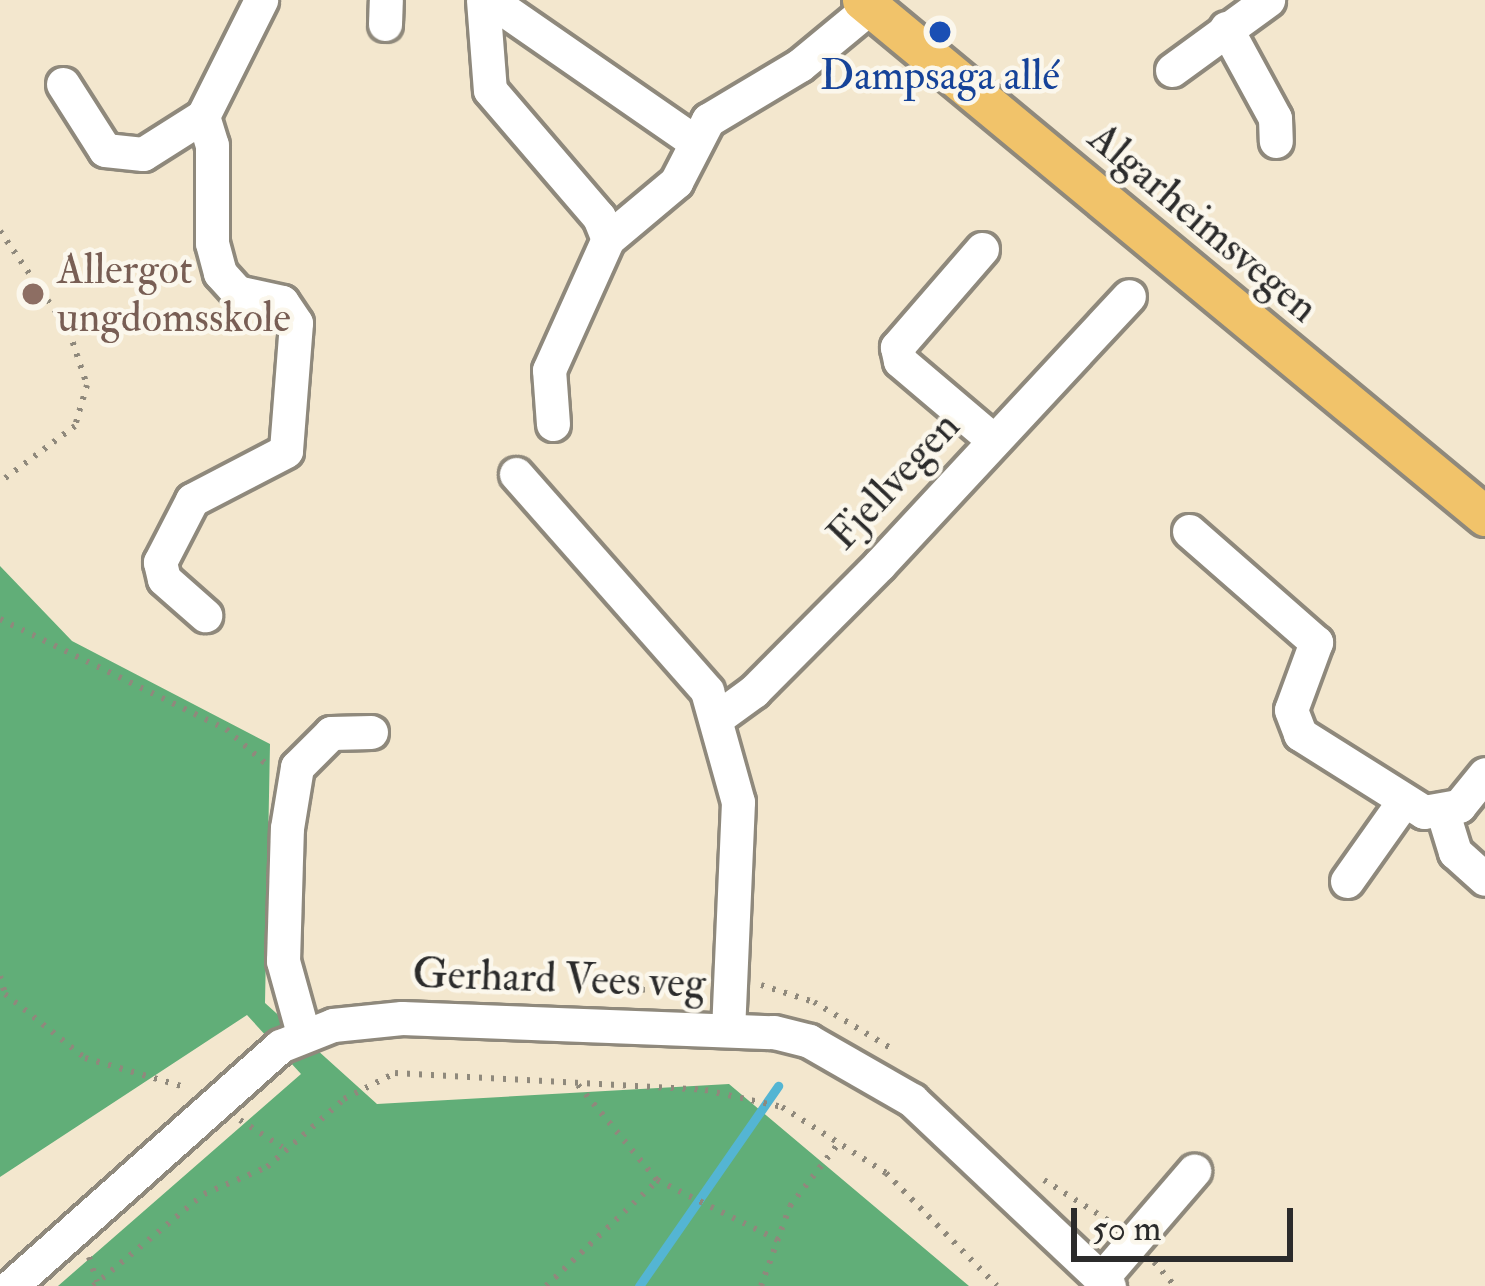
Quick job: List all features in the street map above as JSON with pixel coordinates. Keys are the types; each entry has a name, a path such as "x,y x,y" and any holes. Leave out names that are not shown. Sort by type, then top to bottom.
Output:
{"main road":[{"name":"Algarheimsvegen","path":"866,3 1485,516"}],"street":[{"path":"62,84 116,157 143,154 202,116 261,0"},
{"path":"486,0 694,141"},
{"path":"486,0 490,90 598,218 608,239"},
{"path":"1172,70 1268,0"},
{"path":"553,424 549,370 608,239 676,182 708,120 800,64 866,3"},
{"path":"1226,28 1275,118 1276,142"},
{"path":"202,116 212,145 212,243 220,273 237,292 282,302 296,323 286,452 192,500 160,562 164,578 205,615"},
{"path":"982,249 898,347 900,361 992,439"},
{"name":"Fjellvegen","path":"717,718 754,692 1129,296"},
{"path":"516,474 681,653 717,718 738,802 728,1030"},
{"path":"1189,531 1316,642 1291,710 1300,734 1403,802 1443,813"},
{"path":"303,1033 284,961 287,828 297,767 331,733 371,732"},
{"path":"1443,813 1485,774"},
{"path":"1347,881 1403,802"},
{"path":"1443,813 1455,852 1485,879"},
{"name":"Gerhard Vees veg","path":"11,1286 202,1087 303,1033 402,1018 728,1030 809,1041 883,1077 1105,1282"},
{"path":"1105,1282 1194,1171"}],"path":[{"path":"0,231 69,331 87,385 75,426 0,482"},
{"path":"0,620 226,729 262,754 269,772"},
{"path":"0,976 5,994 85,1058 202,1087 282,1147"},
{"path":"609,994 730,982 814,1002 911,1063"},
{"path":"93,1286 204,1194 268,1167 282,1147 395,1073 751,1096 841,1140 886,1173 997,1286"},
{"path":"578,1084 657,1180 778,1240"},
{"path":"173,1101 202,1087"},
{"path":"761,1286 790,1206 841,1140"},
{"path":"1031,1173 1104,1214 1175,1286"},
{"path":"546,1286 657,1180"}],"green space":[{"path":"0,566 72,641 270,744 265,1003 377,1104 729,1084 969,1286 58,1286 301,1074 247,1015 0,1177"}],"waterway":[{"path":"639,1286 778,1086"}],"place":[{"name":"Dampsaga allé","path":"940,32"},
{"name":"Allergot ungdomsskole","path":"33,294"}]}
